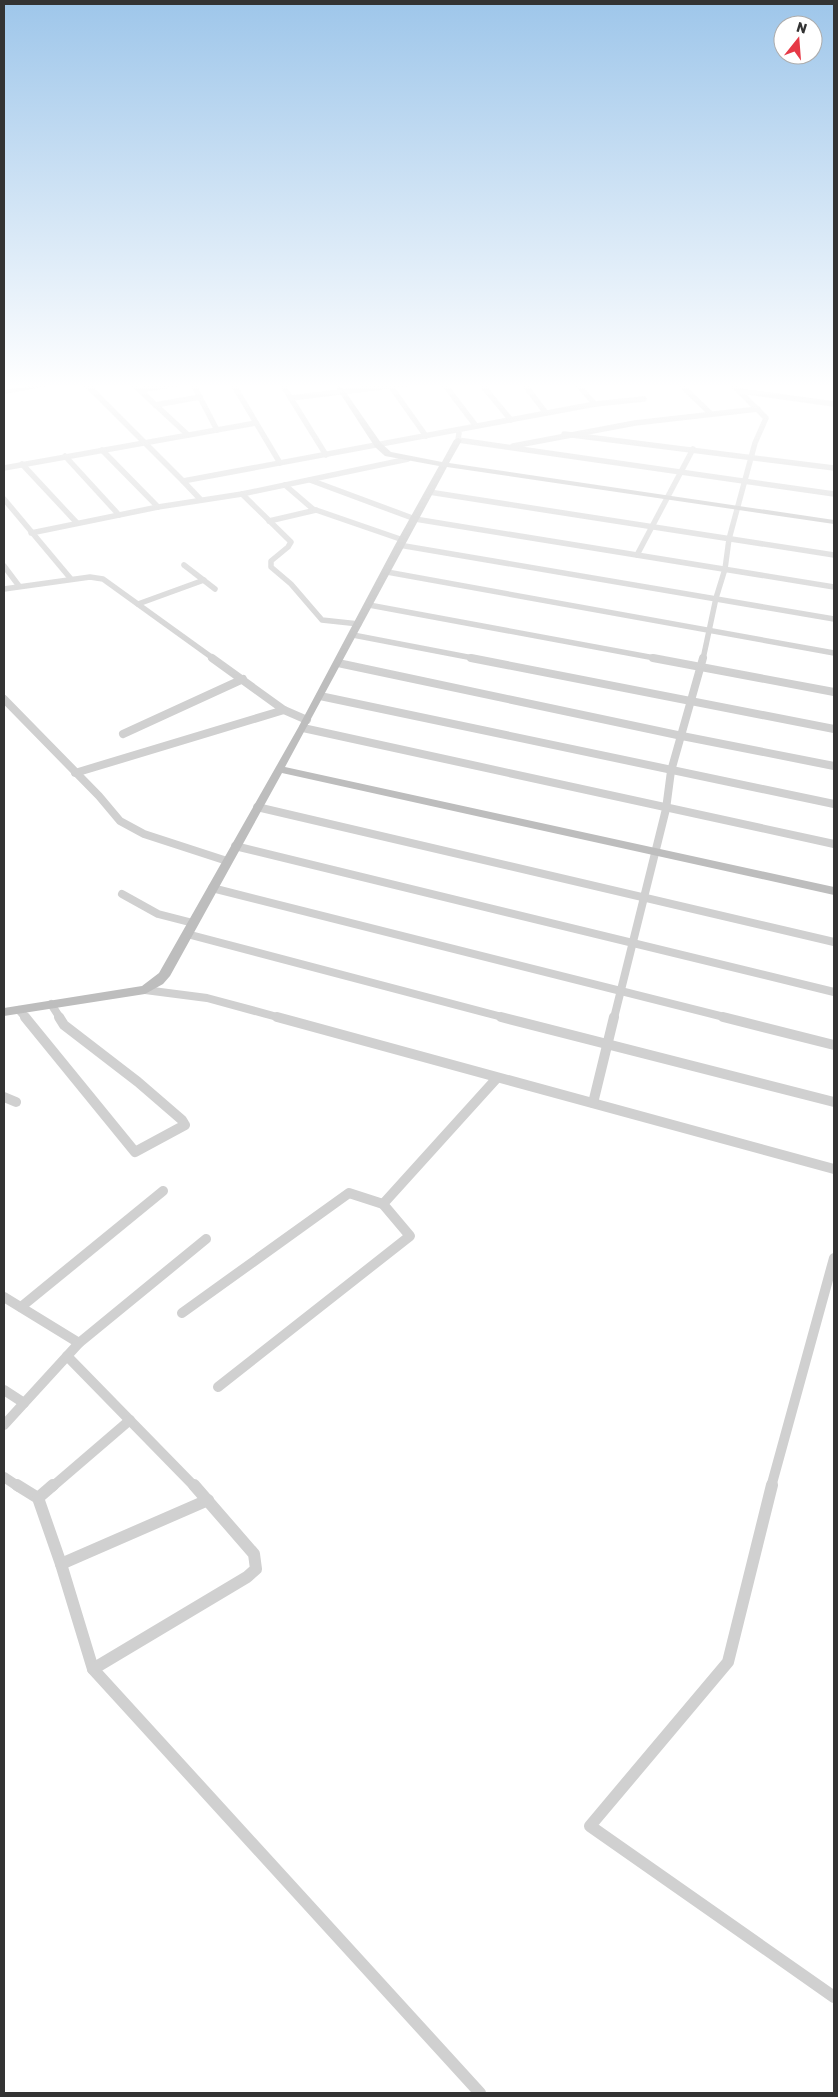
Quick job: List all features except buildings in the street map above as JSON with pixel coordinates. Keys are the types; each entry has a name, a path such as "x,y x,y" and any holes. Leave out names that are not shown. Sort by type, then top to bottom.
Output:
{"street":[{"path":"38,482 77,524"},
{"path":"89,482 119,515"},
{"path":"133,482 158,507"},
{"path":"184,482 201,500"},
{"path":"31,533 158,507 242,494 301,482"},
{"path":"315,482 415,519 834,587"},
{"path":"145,990 164,976 256,807 305,724 435,482"},
{"path":"562,482 834,522"},
{"path":"638,555 676,482"},
{"path":"593,1103 666,809 671,772 700,668 716,598 725,569 729,539 746,482"},
{"path":"752,482 834,494"},
{"path":"286,485 316,510 401,543 834,619"},
{"path":"429,492 834,555"},
{"path":"242,494 291,542 288,547 271,561 271,567 292,584 322,620 359,624"},
{"path":"4,499 71,579"},
{"path":"269,521 316,510"},
{"path":"184,565 215,589"},
{"path":"4,566 19,586"},
{"path":"386,572 709,632 834,653"},
{"path":"4,589 90,577 103,579 305,724 666,809 834,844"},
{"path":"138,604 204,580"},
{"path":"370,605 834,692"},
{"path":"353,635 834,729"},
{"path":"338,663 682,736 834,766"},
{"path":"123,734 243,679"},
{"path":"320,696 671,772 834,804"},
{"path":"5,703 99,796 116,818 152,837 227,861"},
{"path":"75,773 284,710"},
{"path":"279,769 834,891"},
{"path":"256,807 834,942"},
{"path":"235,846 834,992"},
{"path":"212,888 834,1045"},
{"path":"122,894 158,914 193,923"},
{"path":"187,934 607,1045 834,1102"},
{"path":"4,1012 145,990 180,993 207,998 834,1168"},
{"path":"19,1010 136,1152 185,1125 182,1120 138,1082 64,1025 51,1004"},
{"path":"383,1204 497,1078"},
{"path":"4,1097 16,1102"},
{"path":"21,1307 163,1191"},
{"path":"182,1313 349,1193 383,1204 410,1236 218,1386"},
{"path":"4,1425 79,1343 206,1239"},
{"path":"834,1258 770,1492 728,1662 590,1826 834,1997"},
{"path":"4,1297 79,1343"},
{"path":"67,1356 208,1500 254,1554 256,1560 256,1569 247,1577 94,1669"},
{"path":"4,1390 24,1403"},
{"path":"38,1498 130,1420"},
{"path":"4,1477 38,1498 94,1669 480,2093"},
{"path":"61,1564 208,1500"}]}
